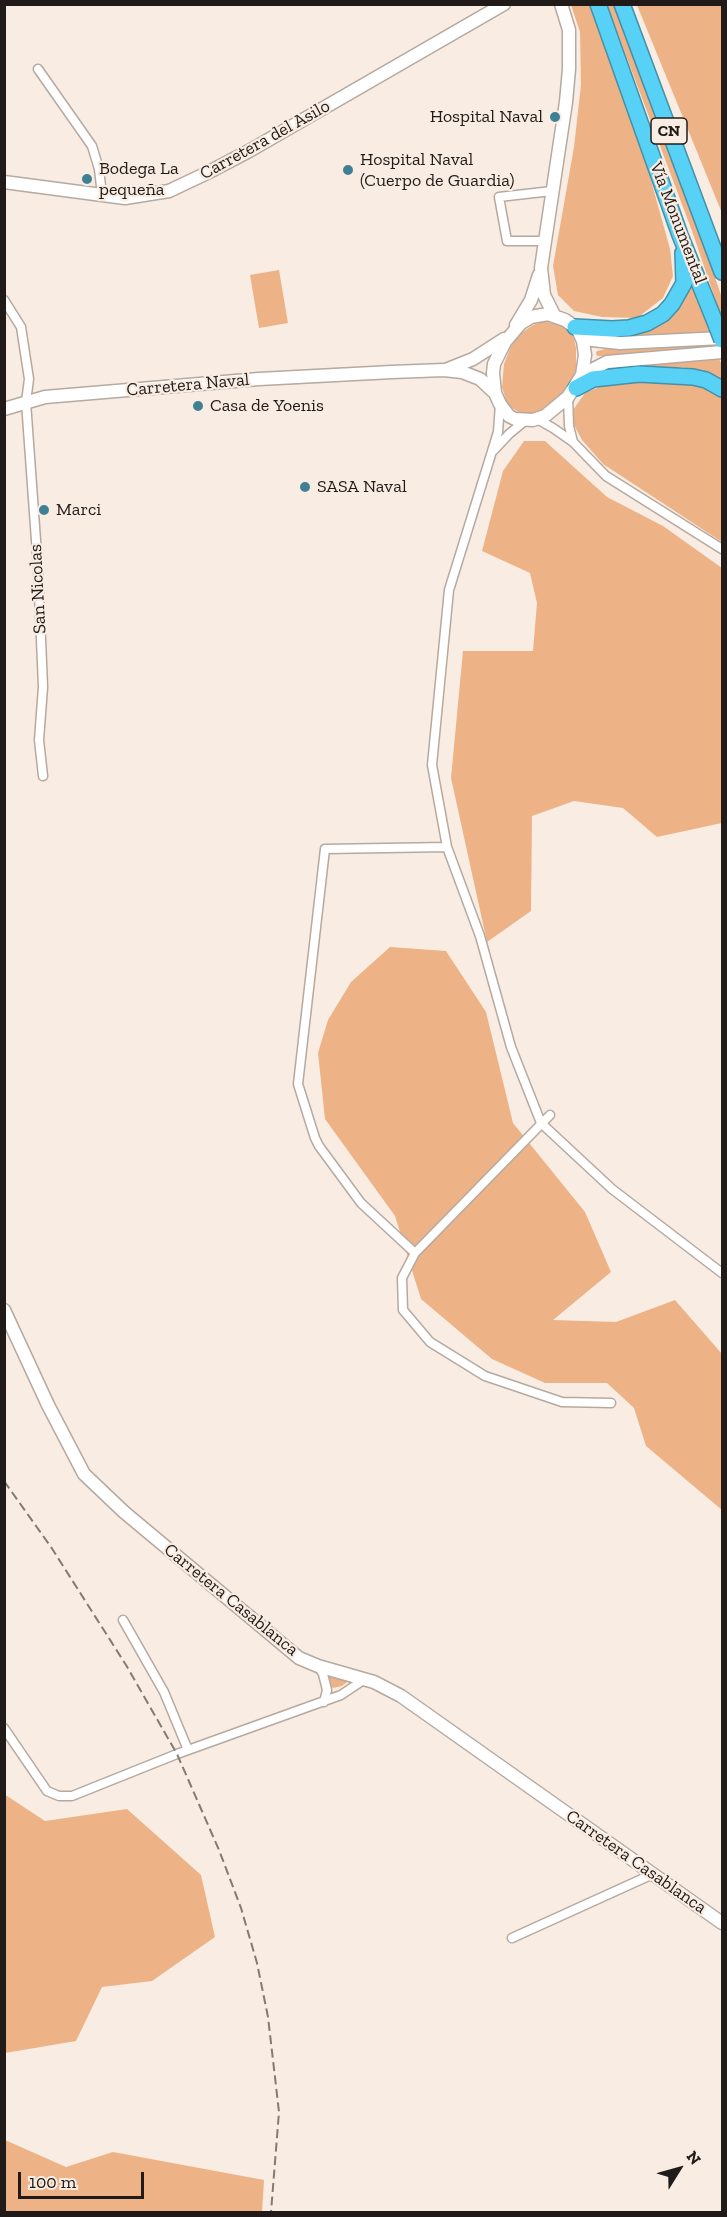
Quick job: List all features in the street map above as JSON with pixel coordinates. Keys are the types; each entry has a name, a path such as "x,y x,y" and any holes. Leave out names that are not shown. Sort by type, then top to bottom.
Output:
{"highway":[{"name":"Vía Monumental","path":"598,4 680,235 721,335"},
{"name":"Vía Monumental","path":"622,4 721,264"},
{"path":"577,330 629,328 647,323 663,314 672,304 684,283 685,266 680,235"},
{"path":"575,386 593,379 649,375 693,377 723,388"}],"main road":[{"name":"Carretera del Asilo","path":"4,182 125,198 169,191 207,173 504,4"},
{"path":"561,4 568,30 569,69 541,268 531,300 494,364 493,374 497,398 509,416 515,419 531,420 553,411 575,386 606,362 723,352"},
{"path":"541,268 544,295 554,315"},
{"path":"511,334 521,322 542,314 554,315 592,340 620,343 721,335"},
{"path":"575,386 585,356 583,341 577,330"},
{"name":"Carretera Naval","path":"444,370 481,355 511,334"},
{"name":"Carretera Naval","path":"4,409 45,397 259,379 444,370 471,374 480,379 497,398"},
{"name":"Carretera Casablanca","path":"4,1310 48,1405 84,1474 124,1512 299,1658 384,1686 723,1923"}],"street":[{"path":"38,69 92,146 99,170 102,195"},
{"path":"544,241 507,241 499,198 552,191"},
{"name":"San Nicolas","path":"4,300 18,320 24,340 29,379 26,402 43,687 39,740 43,776"},
{"path":"573,442 569,426 575,386"},
{"path":"497,398 498,432 449,590 432,765 447,847 480,936 511,1047 541,1123 612,1189 723,1273"},
{"path":"489,458 500,443 531,420 553,428 573,442 606,476 723,549"},
{"path":"416,1253 361,1203 319,1146 298,1084 325,849 447,847"},
{"path":"550,1115 416,1253 402,1278 403,1310 430,1342 485,1376 562,1402 611,1403"},
{"path":"123,1620 164,1692 188,1750"},
{"path":"318,1666 323,1674 327,1690 324,1702"},
{"path":"4,1728 47,1791 59,1797 72,1796 188,1750 324,1702 341,1695 365,1679"},
{"path":"513,1938 653,1874"}],"shaded area":[{"path":"571,5 593,5 644,155 670,249 673,276 663,298 637,318 602,317 574,311 558,295 553,266 574,147 581,85 580,32"},
{"path":"607,5 615,5 697,224 722,298 722,319 692,231"},
{"path":"637,5 722,5 722,213"},
{"path":"279,270 288,323 259,328 250,275"},
{"path":"689,277 711,333 617,338 649,326"},
{"path":"544,321 561,325 569,330 576,348 576,368 564,393 543,411 531,415 520,413 506,400 502,387 504,364 511,346 520,334"},
{"path":"714,343 716,348 601,356 597,356 596,353 605,349"},
{"path":"718,357 722,365 722,380 702,370 682,367 601,374 616,366"},
{"path":"643,379 686,379 722,393 722,542 603,464 582,440 574,425 573,410 585,393 601,386"},
{"path":"524,441 545,441 607,497 663,526 722,568 722,823 657,837 623,808 574,801 532,816 531,911 487,942 451,778 463,651 533,651 537,603 530,573 482,551 503,471"},
{"path":"390,947 446,951 486,1012 513,1123 585,1212 611,1272 553,1320 616,1322 675,1300 722,1354 722,1510 646,1446 634,1408 607,1383 545,1383 492,1359 421,1299 395,1216 325,1119 318,1053 328,1020 351,982"},
{"path":"328,1675 346,1679 347,1682 333,1688"},
{"path":"4,1794 45,1821 127,1809 201,1875 215,1937 152,1981 102,1987 76,2041 5,2053"},
{"path":"5,2140 66,2167 113,2152 264,2180 262,2212 5,2212"}],"railway":[{"path":"4,1481 51,1547 126,1665 177,1754 219,1850 241,1908 257,1963 268,2017 279,2112 271,2212"}],"place":[{"name":"Hospital Naval","path":"555,117"},
{"name":"Hospital Naval (Cuerpo de Guardia)","path":"348,170"},
{"name":"Bodega La pequeña","path":"87,179"},
{"name":"Casa de Yoenis","path":"198,406"},
{"name":"SASA Naval","path":"305,487"},
{"name":"Marci","path":"44,510"}]}
